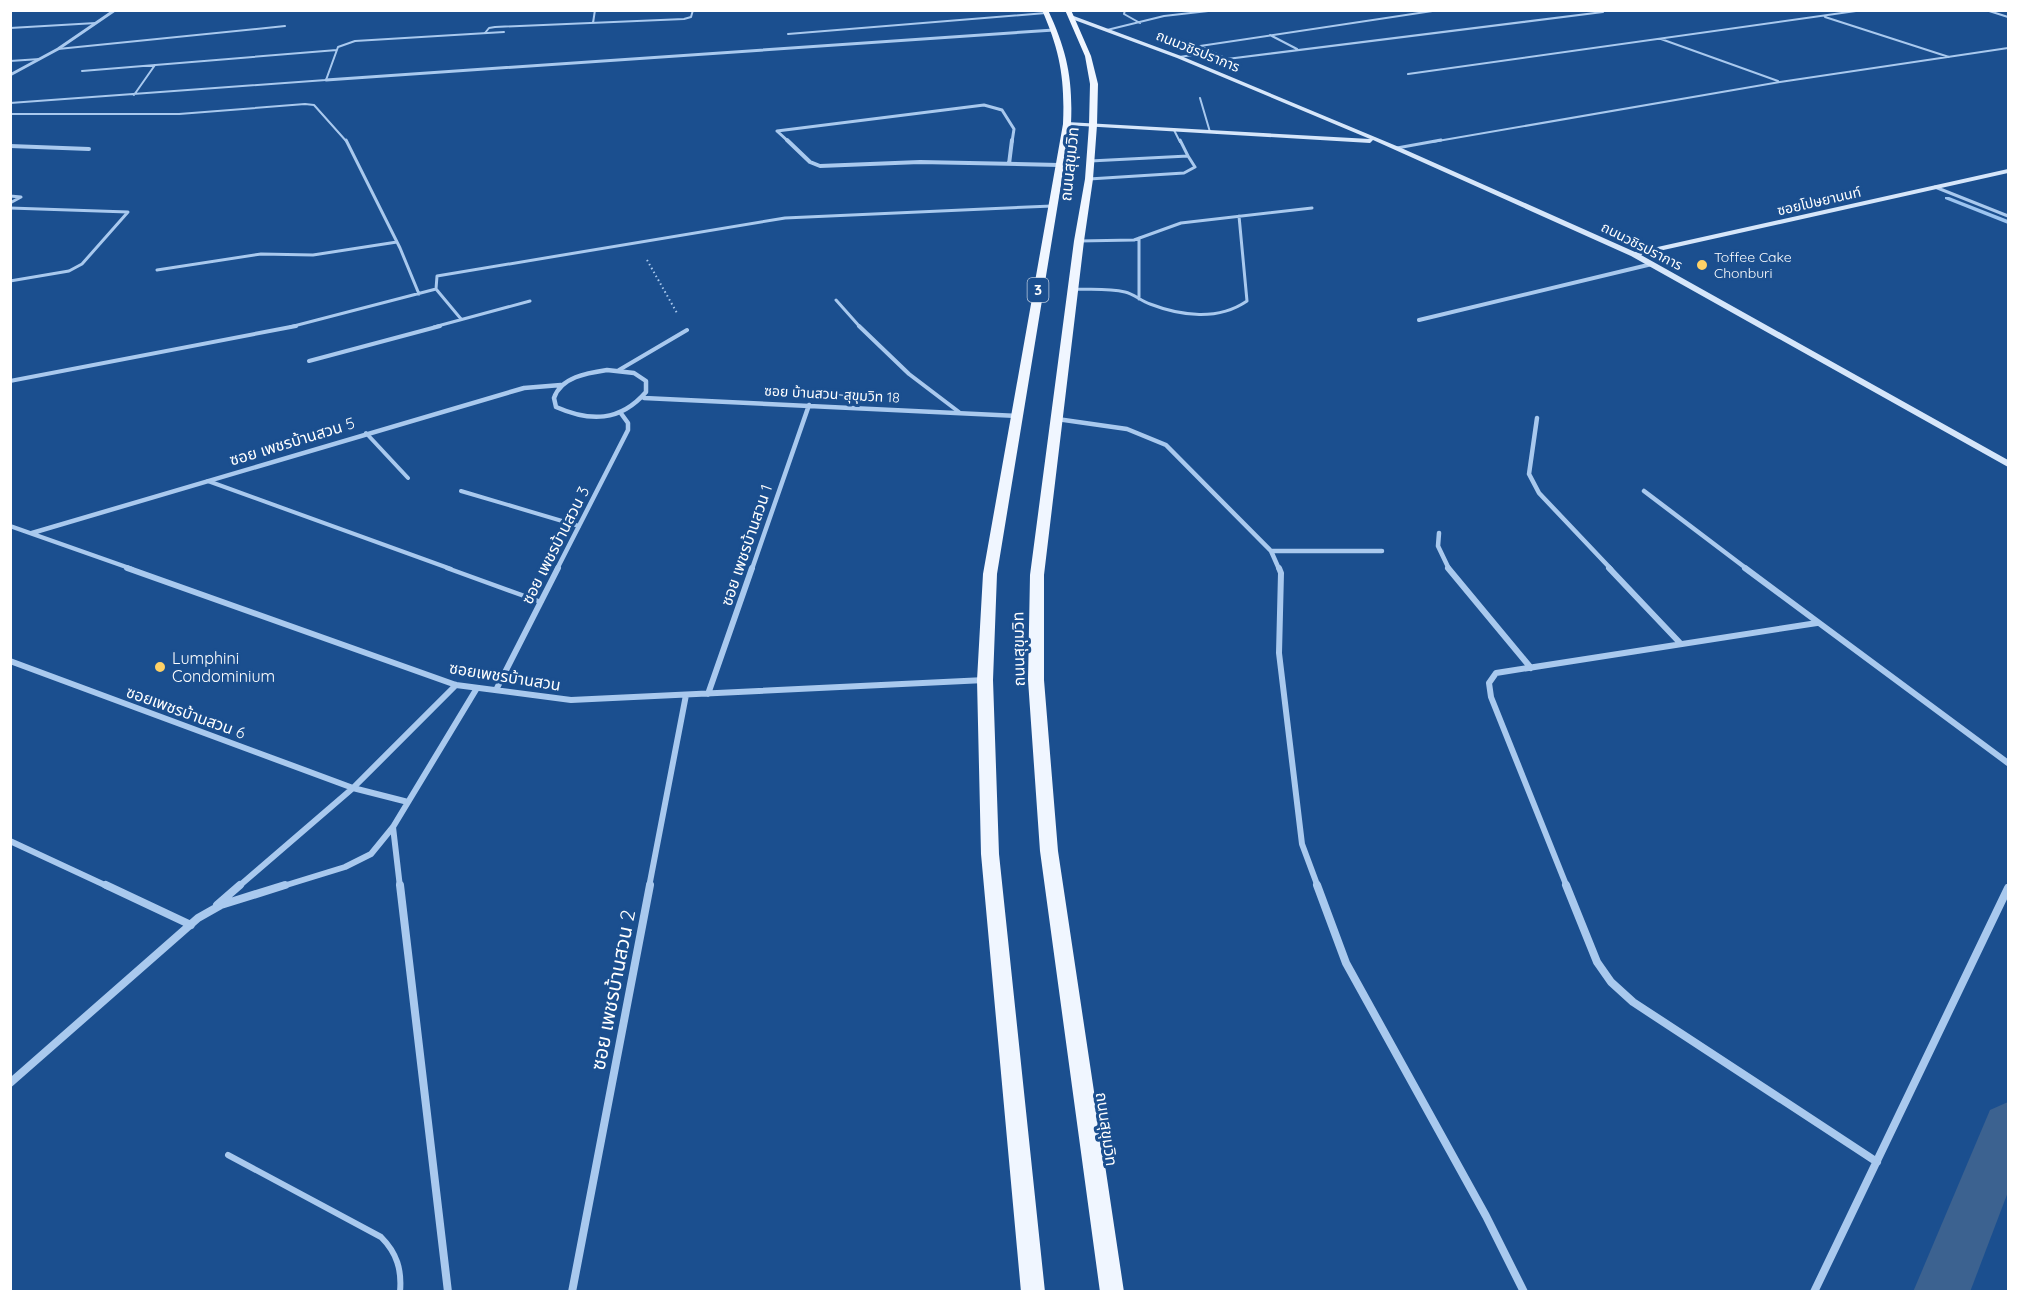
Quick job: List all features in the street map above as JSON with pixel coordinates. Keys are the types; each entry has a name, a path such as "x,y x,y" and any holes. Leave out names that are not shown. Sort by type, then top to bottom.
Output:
{"main road":[{"name":"ถนนสุขุมวิท","path":"1033,1292 990,854 986,680 990,574 1019,416 1066,124 1069,83 1065,56 1046,12"},
{"name":"ถนนสุขุมวิท","path":"1070,14 1088,56 1092,74 1094,125 1089,179 1079,241 1037,575 1036,680 1049,850 1112,1292"}],"street":[{"path":"10,75 58,49 115,10"},
{"name":"ถนนวชิรปราการ","path":"1070,14 1397,148 1634,254 2008,464"},
{"path":"326,80 1054,30"},
{"path":"1009,164 1014,129 1002,110 984,105 777,130 810,162 820,166 920,162 1009,164 1059,165"},
{"name":"ถนนวชิรปราการ","path":"1066,124 1380,141"},
{"path":"10,146 89,149"},
{"name":"ซอยโปษยานนท์","path":"1634,254 2008,171"},
{"path":"1419,320 1652,264"},
{"path":"561,385 553,400 556,407 564,412 590,417 620,412 644,398 648,390 647,383 642,377 619,370"},
{"name":"ซอย เพชรบ้านสวน 5","path":"32,533 524,388 561,385 587,373 619,370"},
{"name":"ซอย บ้านสวน-สุขุมวิท 18","path":"644,398 1019,416"},
{"name":"ซอย เพชรบ้านสวน 1","path":"708,694 809,405"},
{"path":"1057,411 1147,434 1166,445 1271,551 1281,573 1279,653 1302,844 1346,963 1486,1215 1524,1292"},
{"name":"ซอย เพชรบ้านสวน 3","path":"496,690 628,430 628,423 620,412"},
{"path":"1537,418 1529,474 1539,493 1681,644"},
{"path":"1644,491 1817,623 2008,763"},
{"name":"ซอยเพชรบ้านสวน","path":"10,526 456,685 570,700 986,680"},
{"path":"1439,533 1438,546 1447,567 1532,668"},
{"path":"1271,551 1382,551"},
{"path":"1817,623 1496,673 1489,683 1491,697 1597,962 1611,982 1633,1002 1877,1162"},
{"name":"ซอยเพชรบ้านสวน 6","path":"10,661 353,788 408,802"},
{"path":"10,1083 353,788 456,685"},
{"path":"210,911 235,900 355,863 378,847 393,827 477,688"},
{"name":"ซอย เพชรบ้านสวน 2","path":"572,1292 686,695"},
{"path":"393,827 448,1292"},
{"path":"10,841 190,926"},
{"path":"1814,1292 2008,888"}],"lane":[{"path":"593,23 595,10"},
{"path":"485,33 489,28 495,27 684,19 691,17 693,10"},
{"path":"1125,10 1124,14 1140,22"},
{"path":"1107,30 1173,15 1217,10"},
{"path":"1439,10 1200,46 1227,59 1603,12"},
{"path":"1408,74 1863,10"},
{"path":"1986,10 2008,17"},
{"path":"788,34 1046,12"},
{"path":"1823,16 1950,57"},
{"path":"10,28 96,23"},
{"path":"58,49 285,26"},
{"path":"10,104 326,80 337,50 342,44 355,40 504,32"},
{"path":"1270,35 1299,50"},
{"path":"1660,39 1780,82"},
{"path":"1397,148 1780,82 2008,48"},
{"path":"82,71 337,50"},
{"path":"1179,57 1212,52"},
{"path":"10,61 40,59"},
{"path":"134,95 155,65"},
{"path":"1200,98 1210,132"},
{"path":"10,114 179,114 312,105 348,143 397,242 419,294"},
{"path":"1089,179 1184,173 1195,167 1174,130"},
{"path":"1090,161 1188,156"},
{"path":"1935,187 2008,216"},
{"path":"10,196 21,196 10,203"},
{"path":"461,319 436,289 438,276 785,218 1052,206"},
{"path":"10,208 128,212 82,264 69,271 10,281"},
{"path":"1079,241 1139,238 1181,224 1312,208"},
{"path":"1073,289 1124,292 1168,310 1212,316 1225,315 1239,309 1247,301 1239,216"},
{"path":"1139,238 1139,299"},
{"path":"157,270 261,254 313,255 397,242"},
{"path":"10,381 290,327 436,289"},
{"path":"836,300 876,345 932,395 959,412"},
{"path":"309,362 530,301"},
{"path":"619,370 687,330"},
{"path":"366,433 408,478"},
{"path":"208,481 541,602"},
{"path":"461,491 579,526"},
{"path":"228,1155 381,1237 391,1246 398,1260 402,1275 400,1292"}],"path":[{"path":"638,243 687,330"}],"waterway":[{"path":"1947,198 2008,222"},
{"path":"1941,1292 2008,1127"}],"place":[{"name":"Toffee Cake Chonburi","path":"1702,265"},
{"name":"Lumphini Condominium","path":"160,667"}]}
